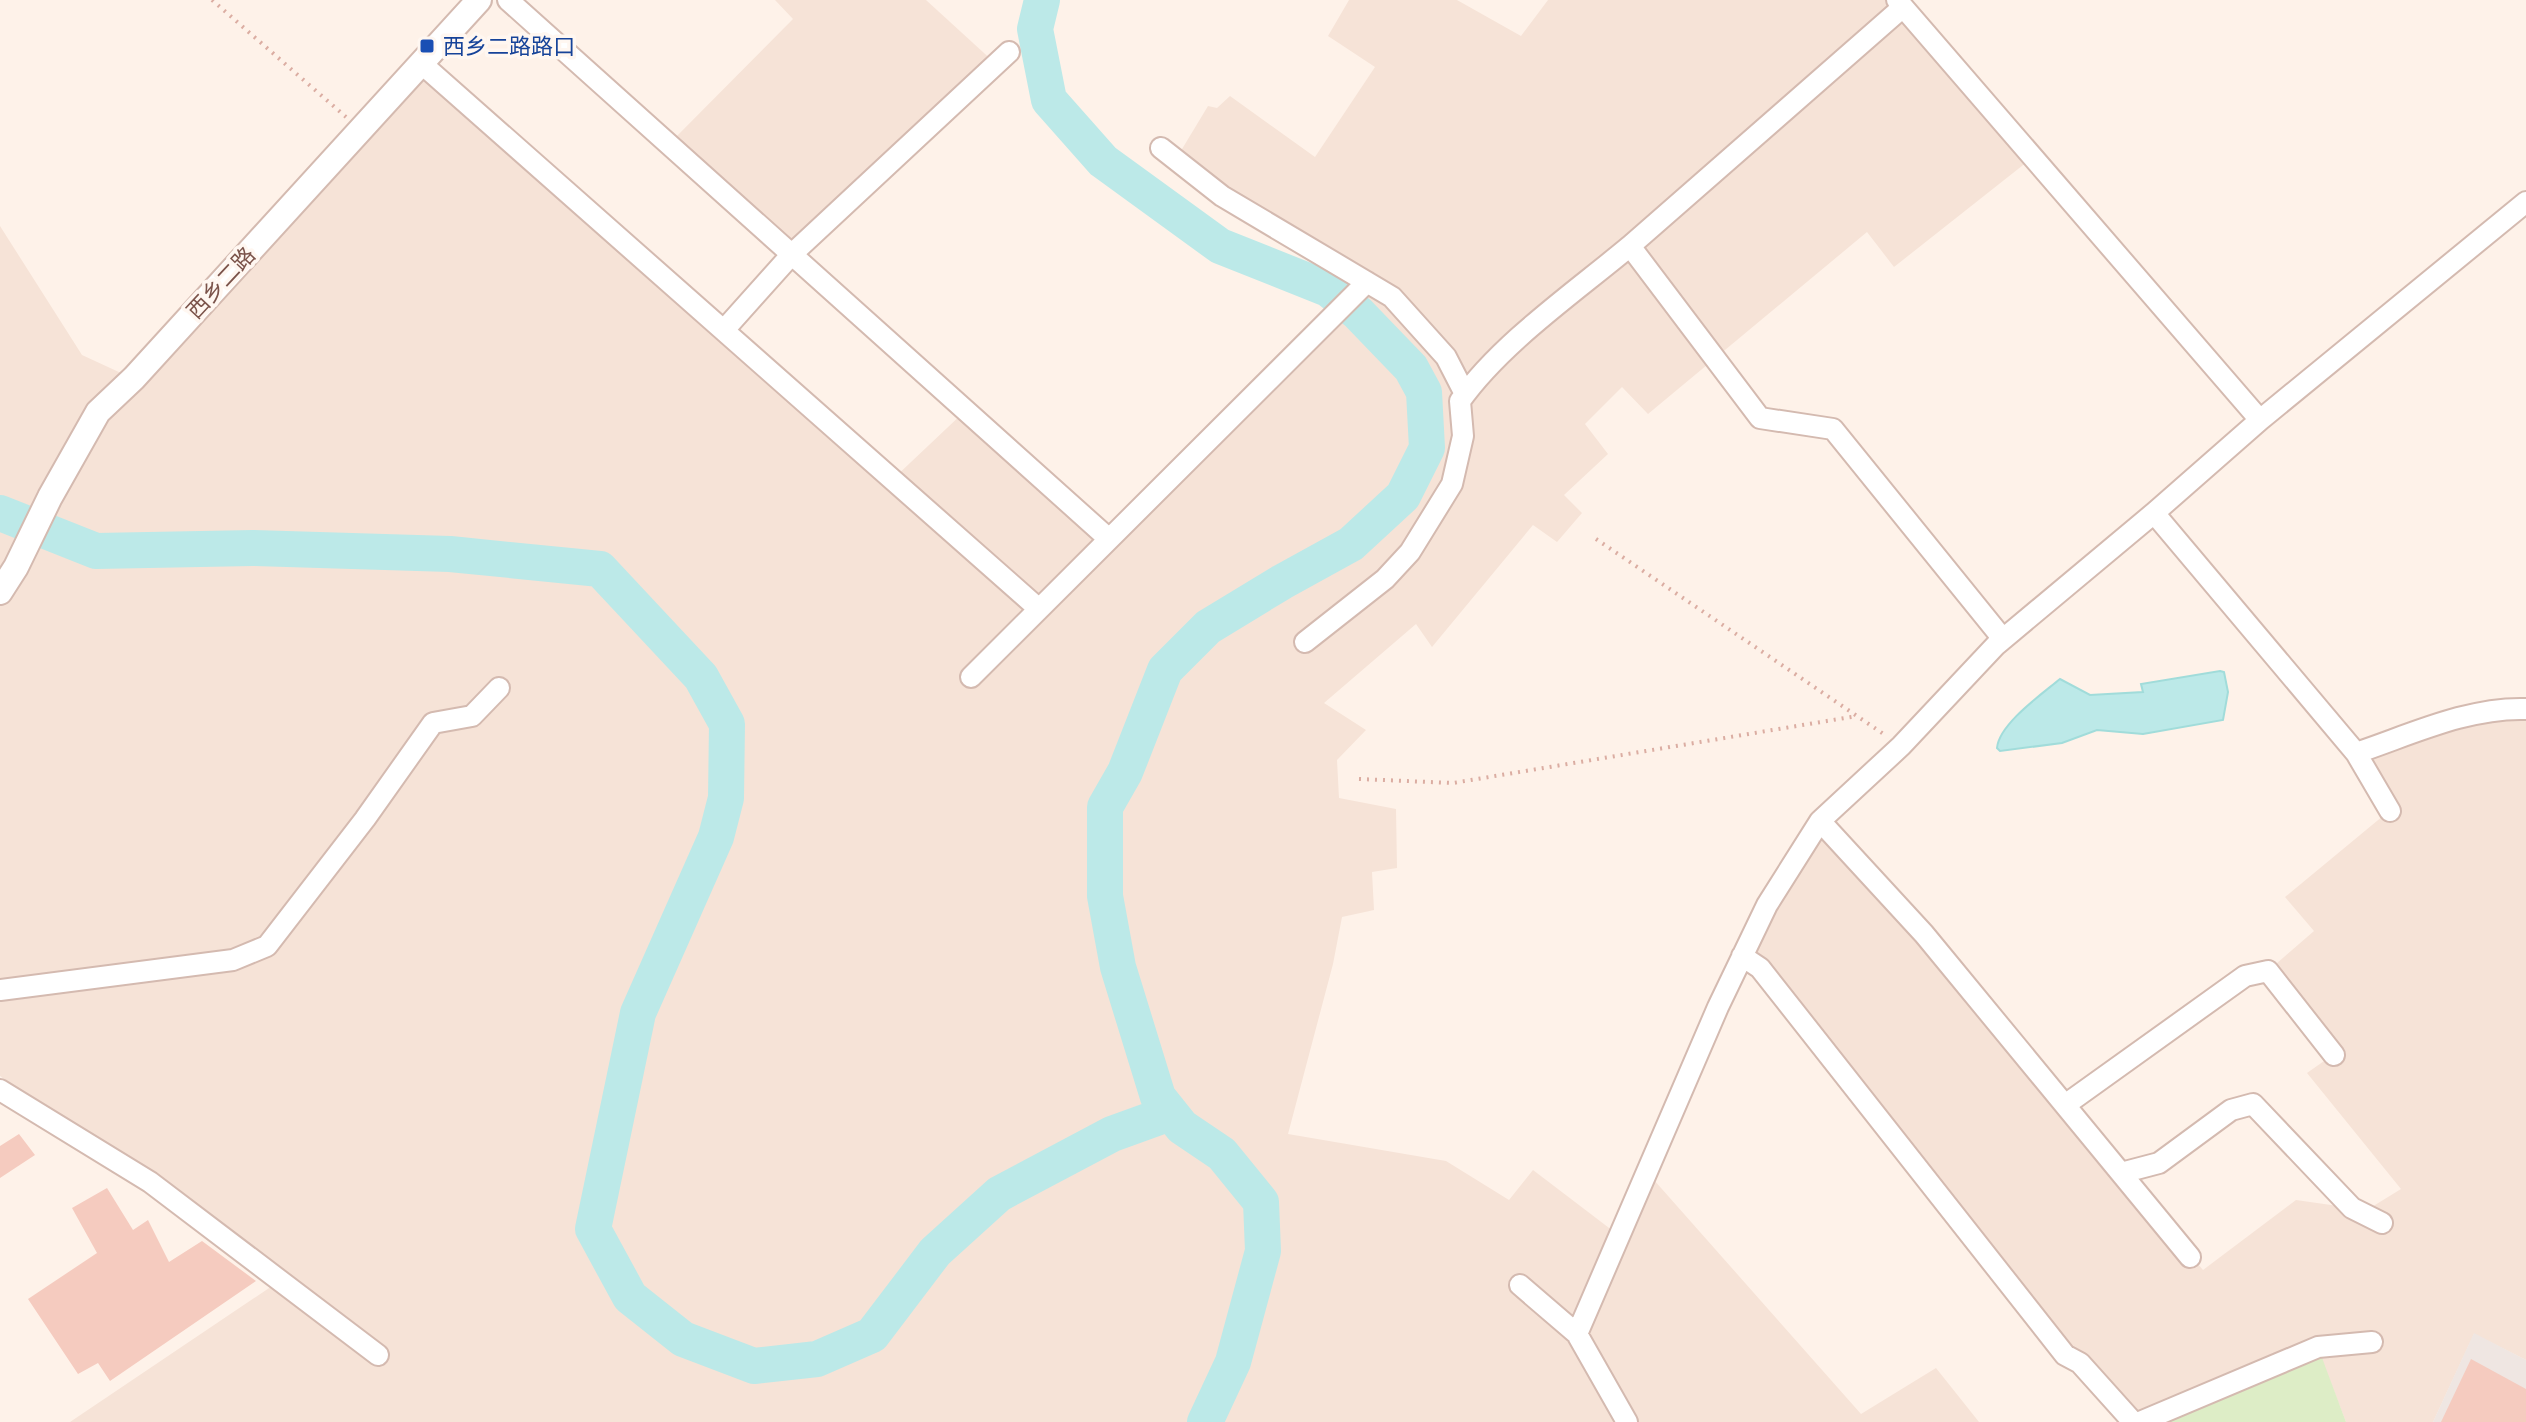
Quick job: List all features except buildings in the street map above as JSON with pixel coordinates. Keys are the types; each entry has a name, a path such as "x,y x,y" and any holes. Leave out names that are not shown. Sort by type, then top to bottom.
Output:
{"street":[{"name":"西乡二路","path":"0,592 98,412 134,378 479,0"},
{"path":"508,0 1109,539"},
{"path":"1305,642 1385,579 1410,552 1452,484 1463,436 1460,401 1479,376 1630,246 1899,2 2260,420"},
{"path":"724,330 792,254 1009,52"},
{"path":"422,64 1039,609"},
{"path":"1161,148 1222,196 1392,297 1446,357 1465,394"},
{"path":"1577,1334 1742,956 1767,905 1820,821 1901,746 2003,639 2260,420 2526,202"},
{"path":"1630,246 1760,418 1833,429 2003,639"},
{"path":"971,677 1367,282"},
{"path":"2154,513 2356,753 2390,811"},
{"path":"0,990 233,960 267,946 365,819 433,723 472,716 499,688"},
{"path":"2356,753 2474,714 2504,708 2526,709"},
{"path":"1820,821 1924,934 2190,1257"},
{"path":"1742,956 1760,968 2065,1355 2080,1363 2133,1422"},
{"path":"2065,1105 2245,976 2268,971 2334,1055"},
{"path":"0,1090 150,1182 378,1355"},
{"path":"2121,1173 2159,1163 2231,1110 2253,1104 2352,1208 2382,1223"},
{"path":"1520,1285 1577,1334 1627,1422"},
{"path":"2140,1422 2318,1347 2372,1342"}],"path":[{"path":"212,0 361,130"},
{"path":"1596,539 1901,746"},
{"path":"1359,779 1453,783 1857,716"}],"shaded area":[{"path":"775,0 926,0 996,64 792,254 669,144 793,19"},
{"path":"1349,0 1457,0 1521,36 1548,0 1897,0 2032,158 1894,267 1867,232 1648,414 1622,387 1585,424 1608,454 1564,495 1582,513 1557,542 1533,525 1432,647 1416,624 1324,703 1366,730 1337,760 1339,798 1396,809 1397,868 1372,872 1374,910 1342,917 1333,964 1288,1134 1446,1161 1509,1200 1533,1170 1617,1234 1646,1171 1861,1414 1936,1368 1979,1422 70,1422 278,1282 0,1076 0,226 82,355 134,379 424,70 892,480 965,411 1109,539 1367,286 1176,159 1208,106 1217,108 1230,96 1315,157 1375,67 1328,36"},
{"path":"2526,709 2526,1360 2474,1334 2433,1422 2346,1422 2317,1347 2133,1422 1742,956 1820,821 2203,1270 2296,1200 2352,1208 2362,1213 2401,1189 2307,1073 2334,1054 2268,971 2314,931 2285,897 2389,811 2356,753"},
{"path":"2474,1333 2526,1360 2526,1422 2433,1422"}],"green space":[{"path":"2318,1347 2346,1422 2140,1422"}],"water":[{"path":"2224,672 2228,692 2223,720 2143,734 2097,730 2062,743 2000,751 1997,748 2005,729 2013,720 2060,679 2090,695 2143,692 2141,684"}],"waterway":[{"path":"1042,0 1035,29 1049,100 1103,161 1220,246 1328,289 1358,313 1411,368 1424,392 1427,448 1403,496 1351,544 1208,627 1165,670 1125,772 1105,807 1105,896 1118,967 1158,1097 1182,1127 1222,1154 1261,1202 1263,1251 1233,1362 1205,1422"},
{"path":"0,513 96,551 253,548 450,554 600,569 701,677 727,724 726,798 716,837 638,1013 593,1229 630,1297 683,1339 754,1366 817,1359 872,1335 935,1252 999,1194 1112,1134 1170,1113"}],"place":[{"name":"西乡二路路口","path":"427,46"}]}
